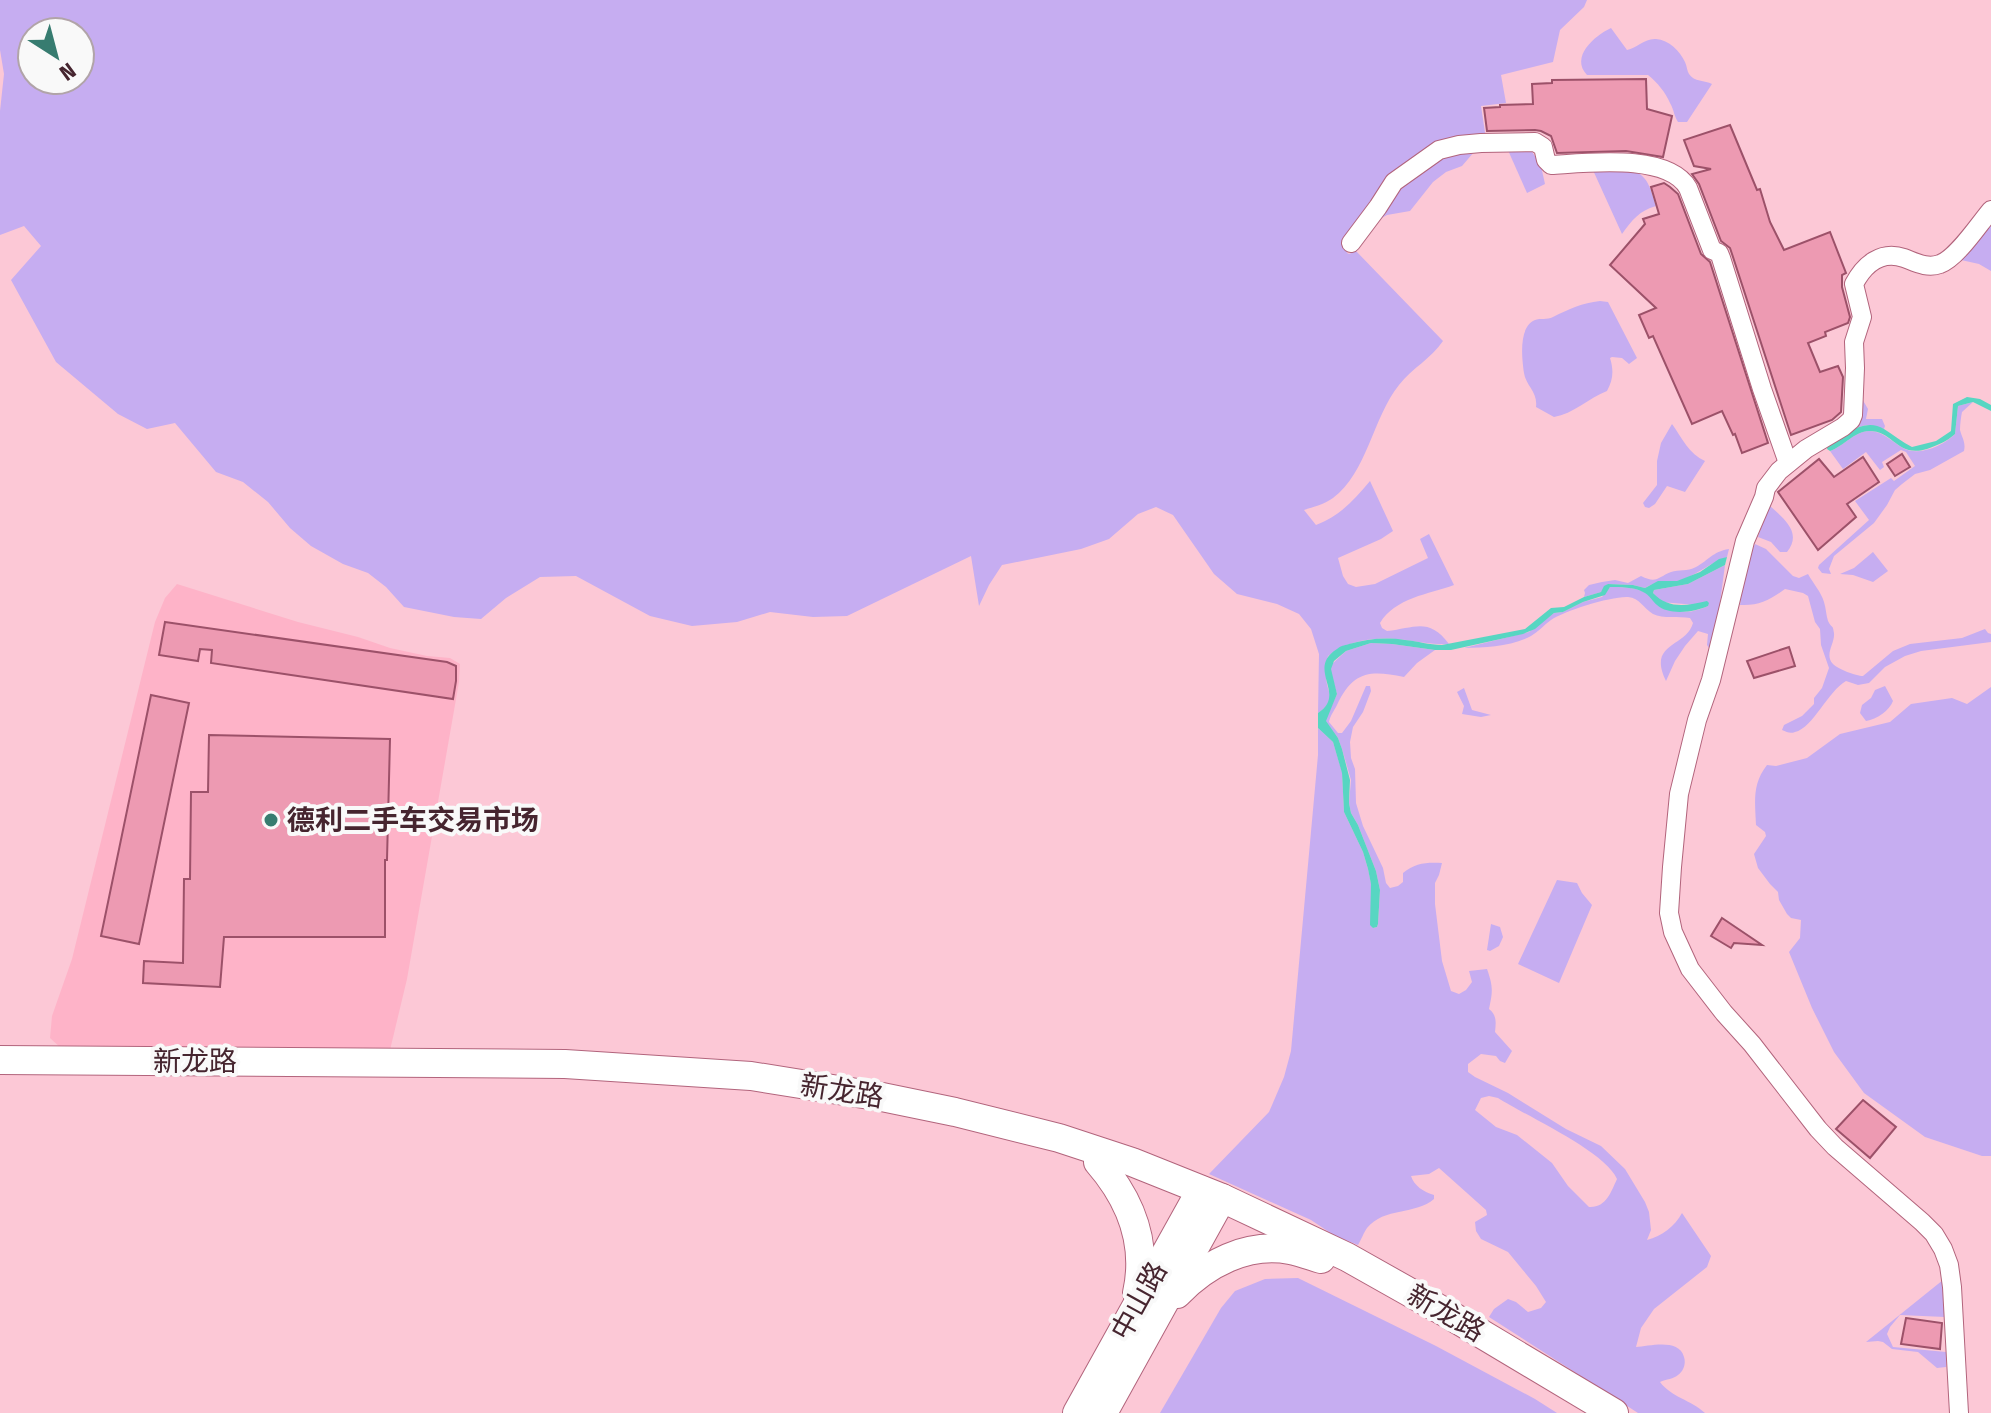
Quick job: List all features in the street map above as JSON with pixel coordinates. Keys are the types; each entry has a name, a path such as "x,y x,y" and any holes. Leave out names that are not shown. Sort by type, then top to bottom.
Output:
{"main road":[{"name":"新龙路","path":"0,1060 565,1064 751,1076 955,1112 1059,1138 1132,1162 1342,1265 1598,1413"},
{"name":"新龙路","path":"0,1069 376,1069 564,1073 748,1085 880,1104 953,1119 1059,1147 1208,1199 1347,1257 1614,1413"},
{"path":"1098,1162 1122,1195 1138,1235 1143,1317"},
{"name":"中山路","path":"1077,1413 1143,1317 1208,1199"},
{"path":"1143,1317 1200,1274 1237,1254 1262,1248 1289,1250 1342,1265"},
{"name":"中山路","path":"1103,1413 1143,1317"}],"street":[{"path":"1351,243 1394,182 1439,150 1459,145 1535,142 1543,147 1546,160 1551,165 1613,162 1651,166 1674,173 1688,188 1712,250 1719,253 1721,258 1788,463"},
{"path":"1959,1413 1952,1287 1943,1249 1922,1222 1818,1129 1690,969 1673,932 1669,913 1679,794 1745,541 1766,488 1779,471 1806,449 1843,427 1853,415 1854,342 1862,317 1854,284 1865,267 1882,256 1903,257 1926,265 1942,264 1991,210"}],"shaded area":[{"path":"0,0 1587,0 1584,7 1560,30 1553,62 1501,75 1506,103 1481,106 1486,139 1439,145 1346,246 1347,253 1356,251 1443,341 1404,379 1390,398 1362,460 1345,487 1330,500 1304,510 1316,525 1346,507 1370,481 1393,531 1338,558 1348,584 1356,587 1375,584 1428,558 1420,539 1429,534 1454,585 1403,602 1380,623 1387,631 1428,627 1449,644 1375,639 1355,642 1336,650 1328,656 1326,666 1330,700 1318,713 1319,654 1311,629 1299,614 1277,604 1237,594 1214,574 1173,515 1156,507 1138,514 1109,539 1081,549 1002,565 979,606 971,556 847,616 813,617 770,612 737,622 692,626 650,616 576,576 540,577 506,598 481,619 404,607 368,573 343,564 311,546 290,528 268,502 243,482 216,472 175,423 147,429 118,414 56,362 11,280 41,246 24,226 0,235 0,111 4,74 0,50"},
{"path":"1611,28 1627,50 1652,39 1670,44 1683,58 1691,77 1712,84 1687,122 1678,122 1666,95 1648,75 1587,75 1581,61 1586,48"},
{"path":"1507,148 1531,150 1541,166 1545,184 1527,193"},
{"path":"1474,152 1462,166 1446,172 1433,182 1410,211 1378,220 1395,190 1441,156"},
{"path":"1592,168 1637,172 1647,183 1656,206 1636,217 1622,234"},
{"path":"1991,223 1991,271 1979,264 1961,260"},
{"path":"1600,301 1608,302 1637,358 1629,364 1622,358 1610,358 1612,375 1607,391 1568,413 1554,417 1536,407 1535,397 1525,378 1522,352 1526,329 1535,320 1551,318"},
{"path":"1861,397 1868,409 1866,419 1882,419 1884,429 1866,425 1856,428"},
{"path":"1967,397 1991,405 1991,411 1973,402 1958,406 1955,434 1931,448 1909,450 1884,435 1869,431 1859,433 1830,451 1827,449 1828,444 1848,432 1869,425 1884,429 1912,447 1936,441 1951,431 1953,404"},
{"path":"1973,402 1962,412 1960,430 1964,451 1930,470 1915,474 1895,490 1874,523 1834,556 1829,569 1831,574 1822,573 1819,565 1869,520 1855,501 1915,466 1906,452 1901,450 1882,462 1884,467 1880,470 1866,452 1843,469 1830,451 1859,433 1869,431 1909,450 1930,449 1955,434 1958,406"},
{"path":"1672,424 1690,450 1705,461 1685,492 1667,486 1655,504 1645,507 1643,503 1657,485 1661,443"},
{"path":"1769,505 1785,520 1792,532 1793,538 1787,552 1780,552 1771,542 1758,537"},
{"path":"1755,544 1766,549 1793,576 1799,578 1808,574 1823,598 1828,621 1833,628 1830,660 1847,672 1863,676 1893,651 1910,644 1962,638 1985,629 1991,634 1991,642 1905,656 1885,667 1869,683 1858,685 1846,681 1802,729 1790,733 1782,730 1784,725 1802,716 1814,704 1829,668 1808,596 1785,589 1764,602 1740,605 1746,564"},
{"path":"1729,549 1727,557 1679,581 1656,583 1645,588 1608,584 1601,592 1584,597 1584,590 1589,585 1615,580 1628,583 1641,576 1657,579 1671,572 1693,569 1715,554"},
{"path":"1873,552 1888,571 1873,582 1840,574 1854,568"},
{"path":"1727,557 1725,565 1688,584 1654,590 1653,593 1659,598 1671,604 1709,603 1696,610 1668,611 1639,590 1610,587 1605,595 1554,613 1535,629 1523,634 1451,650 1371,643 1346,651 1334,661 1331,669 1337,694 1326,721 1342,749 1350,780 1351,813 1376,871 1380,890 1378,924 1373,928 1370,925 1371,884 1368,869 1344,812 1342,773 1333,742 1318,728 1318,713 1329,698 1325,673 1328,657 1341,646 1369,640 1398,639 1442,645 1525,629 1551,608 1564,607 1601,592 1608,584 1645,588 1658,581 1677,581"},
{"path":"1725,565 1718,618 1709,648 1708,634 1698,631 1675,661 1666,681 1661,668 1664,652 1689,631 1693,623 1690,618 1653,614 1639,601 1628,597 1600,601 1566,612 1531,636 1515,642 1464,648 1529,632 1554,613 1602,597 1610,587 1638,590 1660,601 1654,590 1688,584","holes":["1661,602 1708,606 1688,612"]},
{"name":"德利二手车交易市场","path":"177,584 298,622 390,648 450,658 460,664 407,979 390,1050 62,1049 50,1038 52,1016 72,959 155,622 165,598"},
{"path":"1371,643 1435,650 1404,677 1372,674 1356,679 1343,694 1330,718 1329,722 1338,733 1342,733 1351,721 1366,686 1370,686 1371,691 1353,727 1350,742 1356,803 1363,826 1390,888 1403,882 1403,873 1412,867 1442,863 1435,883 1435,904 1442,961 1451,991 1459,994 1466,990 1472,982 1469,971 1487,969 1492,989 1489,1009 1495,1017 1495,1032 1512,1051 1505,1063 1496,1056 1481,1054 1468,1064 1468,1072 1601,1146 1625,1169 1645,1202 1651,1230 1647,1240 1668,1230 1682,1213 1711,1256 1707,1267 1654,1309 1641,1328 1636,1347 1663,1344 1681,1351 1685,1362 1682,1371 1660,1382 1705,1413 1638,1413 1489,1317 1508,1299 1528,1312 1541,1308 1546,1302 1508,1252 1481,1239 1475,1222 1487,1215 1486,1210 1439,1168 1429,1174 1411,1176 1420,1188 1434,1195 1434,1199 1374,1221 1358,1245 1209,1174 1269,1112 1291,1051 1318,728 1333,742 1342,772 1344,812 1363,852 1371,883 1371,925 1373,928 1378,924 1380,890 1376,871 1351,813 1351,780 1342,749 1325,721 1337,694 1331,665 1346,651","holes":["1481,1098 1498,1098 1564,1135 1610,1168 1617,1179 1604,1202 1589,1207 1568,1186 1552,1163 1517,1135 1496,1127 1475,1110"]},
{"path":"1885,686 1893,701 1891,705 1882,714 1866,721 1860,713 1862,705 1875,690"},
{"path":"1991,687 1991,1156 1982,1156 1925,1137 1864,1093 1834,1052 1789,952 1800,938 1801,920 1787,914 1778,892 1758,868 1754,854 1766,836 1756,825 1755,801 1759,779 1767,765 1776,766 1807,758 1840,734 1890,722 1911,704 1952,698 1967,704"},
{"path":"1464,688 1472,710 1491,715 1462,714 1464,706 1457,692"},
{"path":"1557,880 1577,883 1592,905 1559,983 1518,964"},
{"path":"1491,924 1500,927 1503,937 1499,946 1490,951 1487,950"},
{"path":"1298,1278 1436,1346 1557,1413 1160,1413 1221,1308 1235,1291 1265,1279"},
{"path":"1943,1280 1945,1317 1900,1315 1887,1334 1893,1347 1946,1352 1946,1367 1937,1368 1918,1352 1892,1349 1878,1341 1866,1342"}],"building":[{"path":"1646,79 1647,109 1672,116 1663,157 1626,151 1557,153 1551,136 1541,131 1487,131 1484,108 1533,104 1532,84 1552,83 1552,80"},
{"path":"1730,125 1784,250 1830,232 1846,273 1842,275 1842,287 1850,317 1848,323 1808,343 1820,372 1838,366 1843,377 1841,412 1832,420 1791,435 1730,248 1721,241 1699,184 1692,174 1711,169 1694,166 1684,140"},
{"path":"1664,183 1678,194 1701,254 1710,262 1768,443 1742,453 1722,411 1692,424 1653,336 1649,338 1639,315 1656,308 1610,265 1645,224 1643,219 1659,214 1651,187"},
{"path":"1902,454 1910,467 1895,476 1887,464"},
{"path":"1863,457 1879,482 1847,504 1856,517 1818,550 1778,492 1819,459 1834,477"},
{"path":"165,622 447,662 456,666 453,699 211,663 212,650 200,649 198,661 159,655"},
{"path":"1789,647 1795,666 1754,678 1747,661"},
{"path":"151,695 189,703 139,944 101,936"},
{"path":"209,735 390,739 385,937 224,937 220,987 143,983 144,961 183,963 184,879 190,879 191,792 208,792"},
{"path":"1722,918 1762,945 1734,943 1731,948 1711,936"},
{"path":"1863,1100 1896,1127 1870,1158 1836,1129"},
{"path":"1906,1318 1942,1323 1940,1349 1901,1344"}],"place":[{"name":"德利二手车交易市场","path":"271,820"}]}
